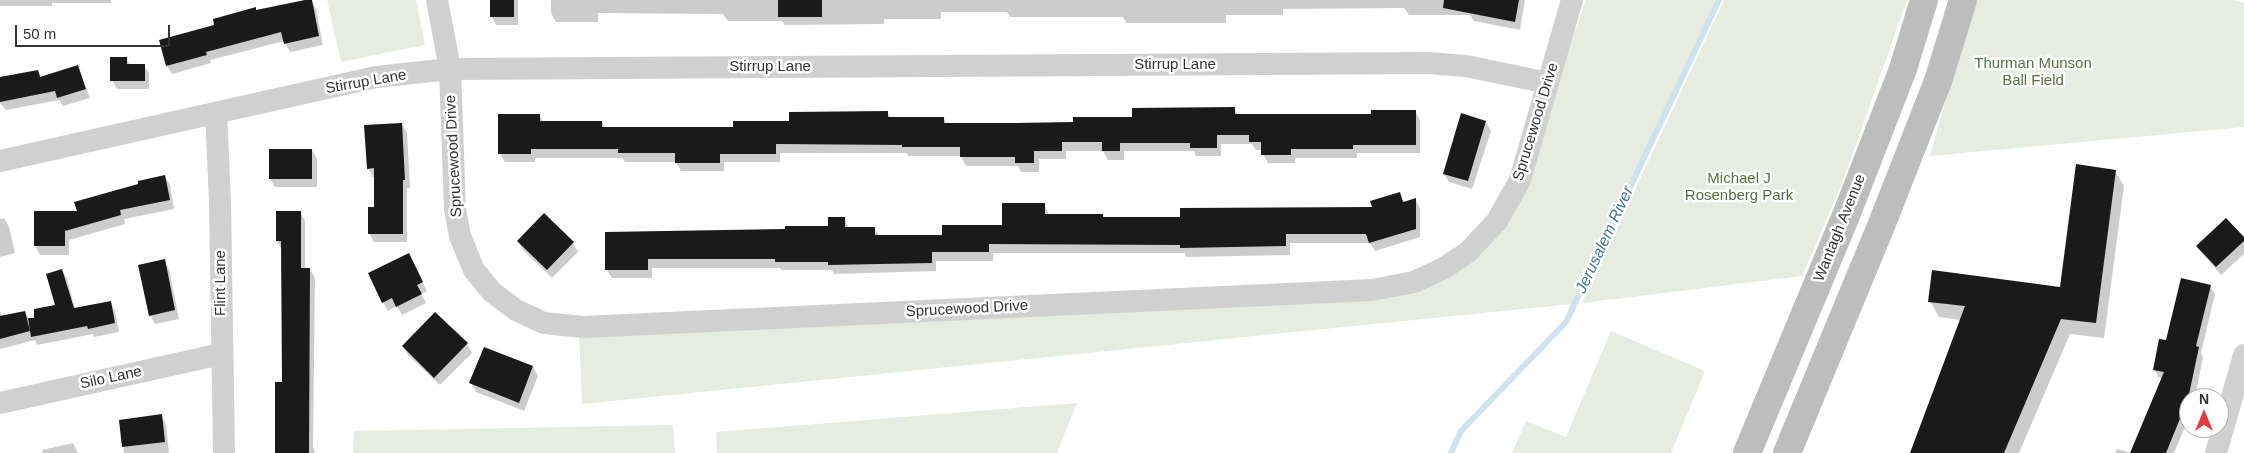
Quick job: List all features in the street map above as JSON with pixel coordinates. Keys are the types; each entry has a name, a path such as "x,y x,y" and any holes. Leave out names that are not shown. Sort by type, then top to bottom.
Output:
{"main road":[{"name":"Wantagh Avenue","path":"1747,453 1904,70 1924,0"},
{"path":"1787,453 1878,235 1935,90 1963,0"}],"street":[{"name":"Sprucewood Drive","path":"437,0 450,70 455,209 460,236 474,270 492,292 516,310 544,323 583,327 1372,290 1414,282 1444,268 1468,252 1498,221 1520,180 1572,0"},
{"name":"Stirrup Lane","path":"0,161 376,77 450,70 1428,63 1466,66 1548,83"},
{"name":"Flint Lane","path":"216,113 220,201 224,453"},
{"name":"Silo Lane","path":"0,403 221,354"},
{"path":"2216,453 2244,355"}],"green space":[{"path":"327,0 416,0 425,45 341,62"},
{"path":"1586,0 1716,0 1572,304 582,404 579,330 1375,293 1444,272 1522,180"},
{"name":"Michael J Rosenberg Park","path":"1724,0 1907,0 1844,178 1802,276 1582,303"},
{"name":"Thurman Munson Ball Field","path":"1974,0 2233,0 2244,3 2244,127 1930,156"},
{"path":"1611,331 1705,371 1671,453 1512,453 1526,421 1566,437"},
{"path":"1077,403 1057,453 717,453 716,432"},
{"path":"673,425 675,453 353,453 354,431"}],"building":[{"path":"312,0 319,36 284,44 281,32 206,52 207,55 166,66 159,40 214,25 213,19 256,7 256,10"},
{"path":"490,0 514,0 514,17 490,17"},
{"path":"778,0 822,0 822,17 778,17"},
{"path":"1444,0 1519,0 1515,22 1443,8"},
{"path":"110,57 127,57 127,64 145,64 145,81 110,81"},
{"path":"78,65 86,89 57,98 55,91 0,102 0,77 38,70 40,77"},
{"path":"1235,107 1235,114 1371,114 1371,110 1416,110 1416,145 1353,145 1353,149 1291,149 1291,155 1261,155 1261,142 1249,142 1249,135 1217,135 1217,148 1190,148 1190,143 1120,143 1120,151 1102,151 1102,142 1062,142 1062,151 1034,151 1034,163 1015,163 1015,157 960,157 960,147 902,147 902,145 776,144 776,154 720,154 720,163 675,163 675,153 618,153 618,149 531,149 531,154 498,154 498,114 540,114 540,121 602,121 602,127 733,127 733,121 789,121 789,112 888,111 888,117 944,117 944,123 1015,123 1073,122 1073,117 1132,117 1132,108"},
{"path":"1461,113 1486,121 1468,181 1443,174"},
{"path":"402,123 405,180 403,180 403,234 368,234 368,207 374,207 374,168 367,169 364,125"},
{"path":"269,149 312,149 312,179 269,179"},
{"path":"2076,164 2116,170 2096,323 2061,319 2004,453 1910,453 1965,306 1928,302 1932,270 2060,287"},
{"path":"165,175 170,200 120,210 121,215 65,231 65,246 34,246 34,211 77,211 74,202 138,184 138,181"},
{"path":"1400,192 1403,202 1416,198 1416,229 1369,243 1366,234 1286,234 1286,246 1180,248 1180,245 989,244 989,252 932,252 932,263 828,265 828,262 775,262 775,259 648,259 648,270 605,270 605,232 785,229 785,226 828,226 828,217 845,217 845,227 875,227 875,235 942,235 942,225 1002,225 1002,203 1045,203 1045,214 1103,214 1103,217 1180,217 1180,208 1372,207 1370,201"},
{"path":"276,211 301,211 301,268 310,268 309,453 275,453 275,382 282,382 281,241 276,241"},
{"path":"544,213 574,242 547,270 517,241"},
{"path":"2226,218 2244,237 2244,241 2216,267 2196,246"},
{"path":"409,253 423,282 417,285 422,294 396,307 392,298 382,303 368,273"},
{"path":"165,259 175,310 149,316 138,265"},
{"path":"62,269 74,308 111,301 115,323 88,329 87,326 31,337 28,318 34,318 34,309 55,305 46,274"},
{"path":"2181,278 2211,285 2196,346 2199,347 2190,388 2179,388 2179,421 2166,453 2130,453 2164,372 2153,370 2159,339 2166,340"},
{"path":"25,311 30,331 0,339 0,316"},
{"path":"435,312 468,343 434,378 402,346"},
{"path":"484,347 533,366 519,403 469,383"},
{"path":"162,414 165,442 122,447 119,420"}],"waterway":[{"name":"Jerusalem River","path":"1451,453 1461,431 1566,322 1719,0"}]}
